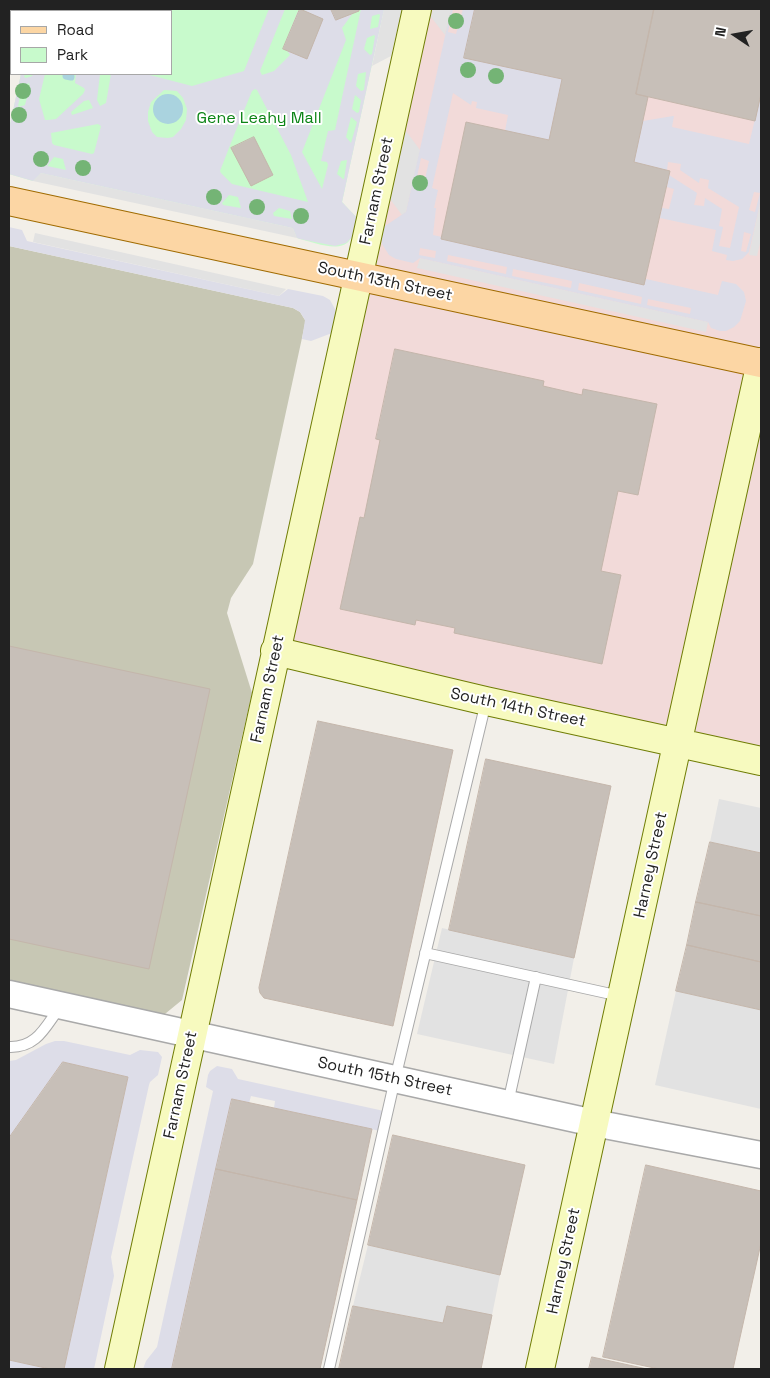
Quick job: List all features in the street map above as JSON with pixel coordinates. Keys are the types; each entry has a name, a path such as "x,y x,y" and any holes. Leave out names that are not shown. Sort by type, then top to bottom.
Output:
{"main road":[{"name":"Farnam Street","path":"119,1369 417,9"},
{"name":"South 13th Street","path":"9,201 761,363"},
{"name":"Harney Street","path":"540,1369 761,363"},
{"name":"South 14th Street","path":"275,651 486,701 761,762"}],"street":[{"name":"South 15th Street","path":"9,994 594,1123 761,1155"}],"lane":[{"path":"329,1369 395,1079 486,701"},
{"path":"426,953 622,996"},
{"path":"508,1104 536,977"},
{"path":"9,1047 20,1047 35,1040 61,1006"}],"shaded area":[{"name":"Gene Leahy Mall","path":"269,9 285,9 260,71 262,75 274,71 290,55 284,46 298,11 307,9 356,9 342,28 346,40 302,152 322,189 328,165 327,162 321,161 328,131 335,130 361,9 384,9 342,202 358,219 354,235 346,243 335,246 297,238 293,228 41,173 33,181 9,174 9,129 21,75 25,75 26,78 32,75 45,75 39,99 45,120 56,119 83,94 84,88 75,83 76,75 100,75 97,100 100,106 106,103 111,75 150,75 192,86 244,71","holes":["380,15 378,27 370,29 372,16","374,35 372,54 370,55 364,49 367,38","366,72 364,90 361,91 356,86 358,74","29,83 30,86 25,105 19,107 22,86","164,90 177,91 183,98 187,109 186,120 181,129 173,137 168,138 157,137 152,132 148,121 151,102","257,90 291,155 308,202 232,184 221,173 220,171 252,91","355,95 361,100 359,112 357,113 352,109","89,100 93,108 72,115 71,112 84,101","351,117 357,122 351,143 346,137","98,124 101,126 94,153 92,154 52,143 51,133","54,157 63,159 66,170 47,166","347,160 344,179 337,174 341,161","229,195 238,197 241,208 223,205 222,203","279,208 290,211 292,219 274,216 273,213"]},
{"path":"384,9 402,9 391,56 372,66"},
{"path":"417,9 761,9 761,761 275,651"},
{"path":"433,9 451,9 445,35 431,17"},
{"path":"451,9 453,9 448,32 456,34 463,9 475,9 465,58 562,79 549,140 505,131 508,115 476,108 477,102 472,101 471,105 453,93 432,188 438,190 434,208 436,208 433,235 442,237 442,239 644,285 646,279 718,295 722,281 736,284 744,292 746,301 740,321 726,331 720,331 711,328 708,322 420,258 413,263 396,259 389,255 382,244 382,230 406,212","holes":["421,158 429,161 423,188 415,186","420,248 436,251 435,258 419,255","448,255 507,267 506,274 447,261","513,269 572,281 571,288 512,276","579,283 642,297 641,304 578,290","648,299 691,308 690,314 647,305"]},
{"path":"761,94 761,199 749,252 742,259 726,260 727,255 712,251 716,230 660,218 662,208 669,209 674,189 667,187 669,175 697,193 694,205 704,206 705,198 722,209 719,226 723,227 719,246 730,248 739,207 708,188 709,180 700,178 699,183 680,170 681,164 668,162 667,170 634,162 643,121 673,116 672,127 749,144","holes":["754,192 760,193 755,212 749,210","744,232 751,234 746,252 741,251"]},
{"path":"406,131 420,150 406,212 402,215 390,199"},
{"path":"41,173 293,228 297,238 33,181"},
{"path":"761,199 761,239 757,256 749,255"},
{"path":"9,227 22,230 27,241 279,296 288,289 323,296 330,300 335,309 336,315 332,333 311,341 302,339 305,320 300,312 293,308 9,246"},
{"path":"35,233 286,289 279,296 33,242"},
{"path":"9,246 293,308 300,312 305,320 253,564 231,598 227,613 252,693 182,1000 160,1018 9,984"},
{"path":"420,258 708,322 706,332 417,268"},
{"path":"719,799 761,808 761,853 710,842"},
{"path":"442,928 574,958 554,1064 417,1034"},
{"path":"676,991 761,1010 761,1109 655,1085"},
{"path":"55,1041 64,1041 130,1055 140,1050 158,1052 162,1057 158,1075 149,1085 111,1257 114,1276 94,1369 64,1369 128,1077 63,1062 9,1138 9,1061 16,1060"},
{"path":"217,1066 232,1069 238,1079 384,1111 380,1131 274,1108 275,1101 251,1096 249,1103 232,1099 172,1369 143,1369 146,1361 157,1347 213,1091 206,1087 208,1075"},
{"path":"368,1245 500,1275 492,1315 443,1323 353,1306"},
{"path":"9,1360 50,1369 9,1369"}],"green space":[{"name":"Gene Leahy Mall","path":"384,9 342,202 358,219 354,233 349,241 339,246 326,246 297,238 293,228 41,173 33,181 9,174 9,129 21,75 172,75 172,10 36,10"}],"water":[{"path":"168,94 179,98 183,109 179,120 168,124 157,120 153,109 157,98"}],"building":[{"path":"300,9 323,19 307,59 283,49"},
{"path":"331,9 359,9 359,11 336,20"},
{"path":"475,9 654,9 636,94 648,97 634,162 670,171 644,285 441,239 466,122 549,140 562,79 464,58"},
{"path":"654,9 761,9 761,94 755,121 636,94"},
{"path":"254,137 273,175 251,186 231,148"},
{"path":"395,349 544,381 543,386 582,395 583,389 657,404 638,495 618,491 601,571 621,575 602,664 454,633 455,628 416,620 415,625 340,609 360,517 364,518 380,440 376,439"},
{"path":"9,646 210,689 149,969 9,939"},
{"path":"318,721 453,750 393,1026 264,998 260,993 259,988"},
{"path":"486,759 611,786 574,958 449,930"},
{"path":"710,842 761,853 761,916 696,902"},
{"path":"696,902 761,916 761,962 687,945"},
{"path":"687,945 761,962 761,1010 676,991"},
{"path":"63,1062 128,1077 64,1369 50,1369 9,1360 9,1138"},
{"path":"232,1099 372,1129 357,1200 216,1169"},
{"path":"393,1135 525,1165 500,1275 368,1245"},
{"path":"646,1165 761,1191 761,1243 733,1369 659,1369 603,1357"},
{"path":"216,1169 357,1200 320,1369 172,1369"},
{"path":"353,1306 443,1323 447,1306 492,1315 481,1369 339,1369"},
{"path":"592,1357 647,1369 589,1369"}],"waterway":[{"path":"66,75 71,77"}]}
